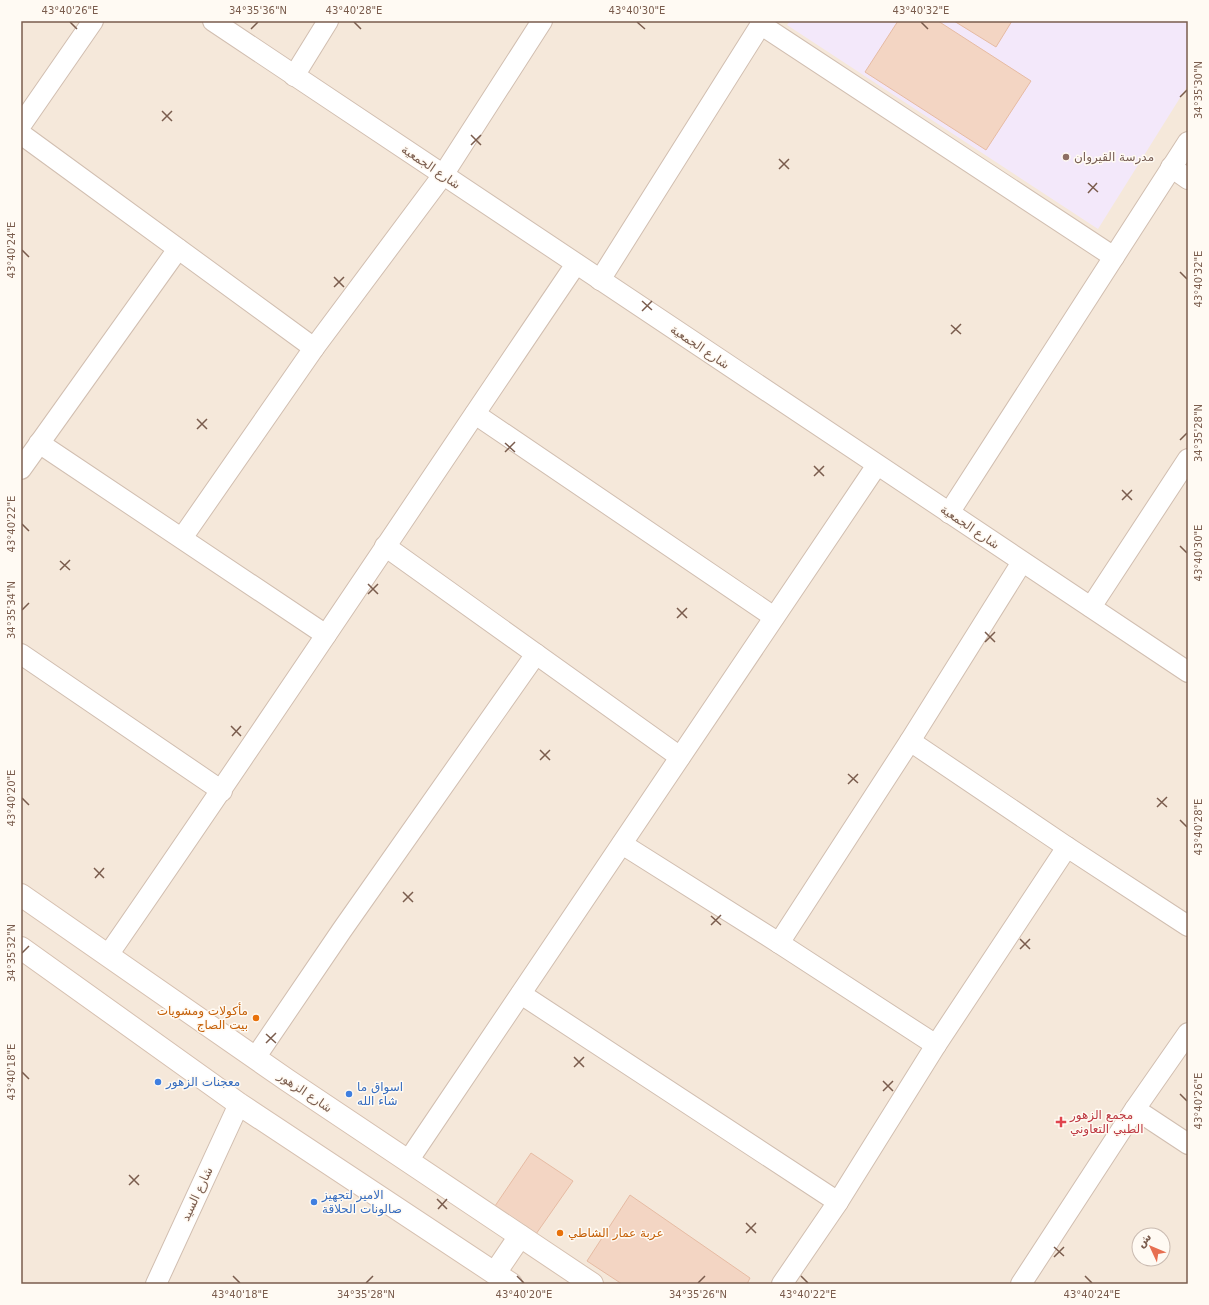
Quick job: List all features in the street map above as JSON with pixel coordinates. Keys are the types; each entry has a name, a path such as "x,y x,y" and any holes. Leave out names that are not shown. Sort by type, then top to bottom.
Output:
{"main road":[{"name":"شارع الزهور","path":"21,895 255,1058 592,1284"},
{"path":"21,948 239,1104 503,1278 520,1236"}],"street":[{"path":"21,125 93,21"},
{"name":"شارع الجمعية","path":"213,21 1188,672"},
{"path":"294,76 328,21"},
{"path":"182,538 314,348 444,175 542,21"},
{"path":"600,280 761,23 1114,257"},
{"path":"21,134 314,348"},
{"path":"949,513 1188,142"},
{"path":"1171,167 1188,179"},
{"path":"21,469 178,249"},
{"path":"108,955 222,791 385,546 576,264"},
{"path":"475,414 774,617"},
{"path":"39,443 326,635"},
{"path":"1091,607 1188,460"},
{"path":"408,1161 877,465"},
{"path":"385,546 680,756"},
{"path":"779,943 910,741 1022,562"},
{"path":"21,654 222,791"},
{"path":"255,1058 342,930 536,654"},
{"path":"910,741 1067,847 1188,926"},
{"path":"622,844 779,943 936,1045"},
{"path":"782,1284 838,1202 936,1045 1067,847"},
{"path":"521,994 838,1202"},
{"path":"1021,1284 1135,1109 1188,1034"},
{"name":"شارع السيد","path":"156,1284 239,1104"},
{"path":"1135,1109 1188,1144"}],"shaded area":[{"path":"21,21 1188,21 1188,1284 21,1284"},
{"name":"مدرسة القيروان","path":"790,21 1188,21 1188,85 1098,229 787,25"}],"building":[{"path":"898,21 938,21 1031,81 986,150 865,72"},
{"path":"954,21 1012,21 996,47"},
{"path":"531,1153 573,1181 536,1234 495,1206"},
{"path":"630,1195 750,1278 747,1284 622,1284 587,1261"}],"place":[{"name":"مدرسة القيروان","path":"1066,157"},
{"name":"مأكولات ومشويات بيت الصاج","path":"256,1018"},
{"name":"معجنات الزهور","path":"158,1082"},
{"name":"اسواق ما شاء الله","path":"349,1094"},
{"name":"مجمع الزهور الطبي التعاوني","path":"1061,1122"},
{"name":"الامير لتجهيز صالونات الحلاقة","path":"314,1202"},
{"name":"عربة عمار الشاطي","path":"560,1233"}]}
